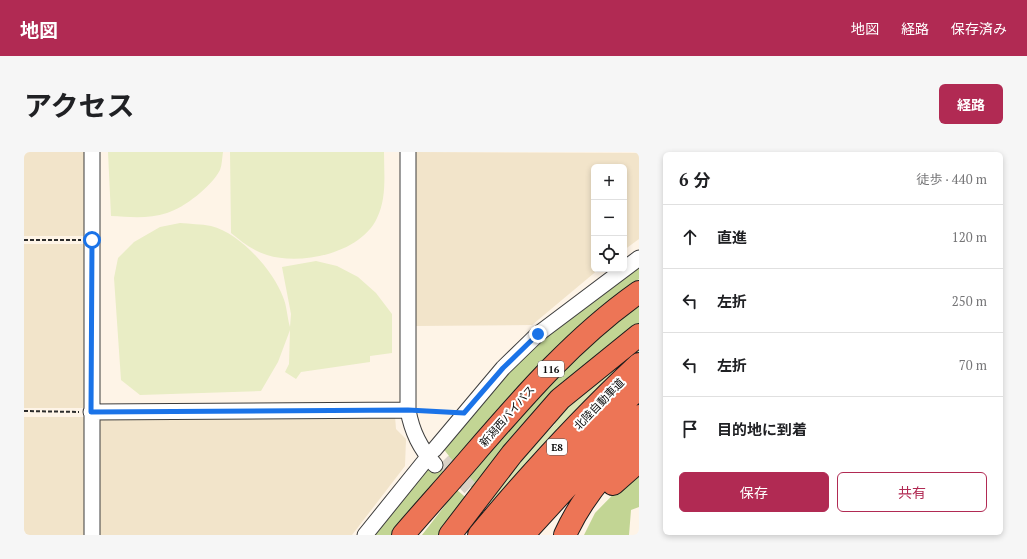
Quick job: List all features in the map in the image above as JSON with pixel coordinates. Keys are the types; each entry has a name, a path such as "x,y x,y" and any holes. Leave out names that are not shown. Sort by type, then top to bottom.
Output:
{"highway":[{"name":"新潟西バイパス","path":"403,535 544,375 577,343 620,306 639,292"},
{"path":"450,535 512,454 560,399 639,335"},
{"name":"北陸自動車道","path":"479,535 531,474 611,390 639,364"},
{"name":"北陸自動車道","path":"500,535 591,433 639,388"},
{"path":"524,535 599,452 639,416"},
{"path":"565,535 584,499 596,482 639,440"},
{"path":"414,535 472,456"},
{"path":"574,535 593,506 614,482 639,461"}],"street":[{"path":"92,152 92,535"},
{"path":"408,152 408,410 412,429 435,458"},
{"path":"365,535 435,458 464,413 503,368 538,334 639,258"},
{"path":"91,412 408,410"}],"path":[{"path":"24,240 92,240"},
{"path":"408,410 464,413"},
{"path":"24,412 91,412"}],"shaded area":[{"path":"24,152 85,152 84,236 24,236"},
{"path":"415,152 639,153 639,239 627,248 627,164 591,164 591,272 595,272 532,325 416,326"},
{"path":"24,244 86,244 85,408 24,408"},
{"path":"395,416 396,429 406,439 405,466 352,535 99,535 99,418"},
{"path":"24,417 86,417 86,535 24,535"}],"green space":[{"path":"108,152 223,152 220,170 211,183 197,196 167,213 139,217 111,216"},
{"path":"230,152 384,152 384,194 377,218 369,230 358,240 329,254 296,259 281,258 257,251 231,233"},
{"path":"180,223 211,226 233,236 244,244 272,276 278,286 284,300 290,327 291,314 282,267 316,261 337,266 358,277 376,293 392,314 392,353 370,356 370,362 301,372 296,379 285,372 289,364 290,330 278,362 261,391 140,395 121,380 114,278 118,258 134,242 160,227"},
{"path":"639,260 639,279 448,468 442,463 449,456 442,447 509,370 547,332 624,272 627,272 627,269"},
{"path":"639,302 639,329 545,401 525,422 491,463 483,482 474,490 465,481 513,423 584,344"},
{"path":"639,347 639,353 545,443 490,507 483,500 555,424 552,420 607,371"},
{"path":"439,466 446,473 394,535 372,535 423,467"},
{"path":"639,468 639,507 631,510 629,535 584,535 595,513"},
{"path":"457,490 470,501 444,535 422,535"}],"tunnel":[{"path":"443,461 503,521"}],"route":[{"path":"92,240 91,412 408,410 464,413 503,368 538,334"}]}
